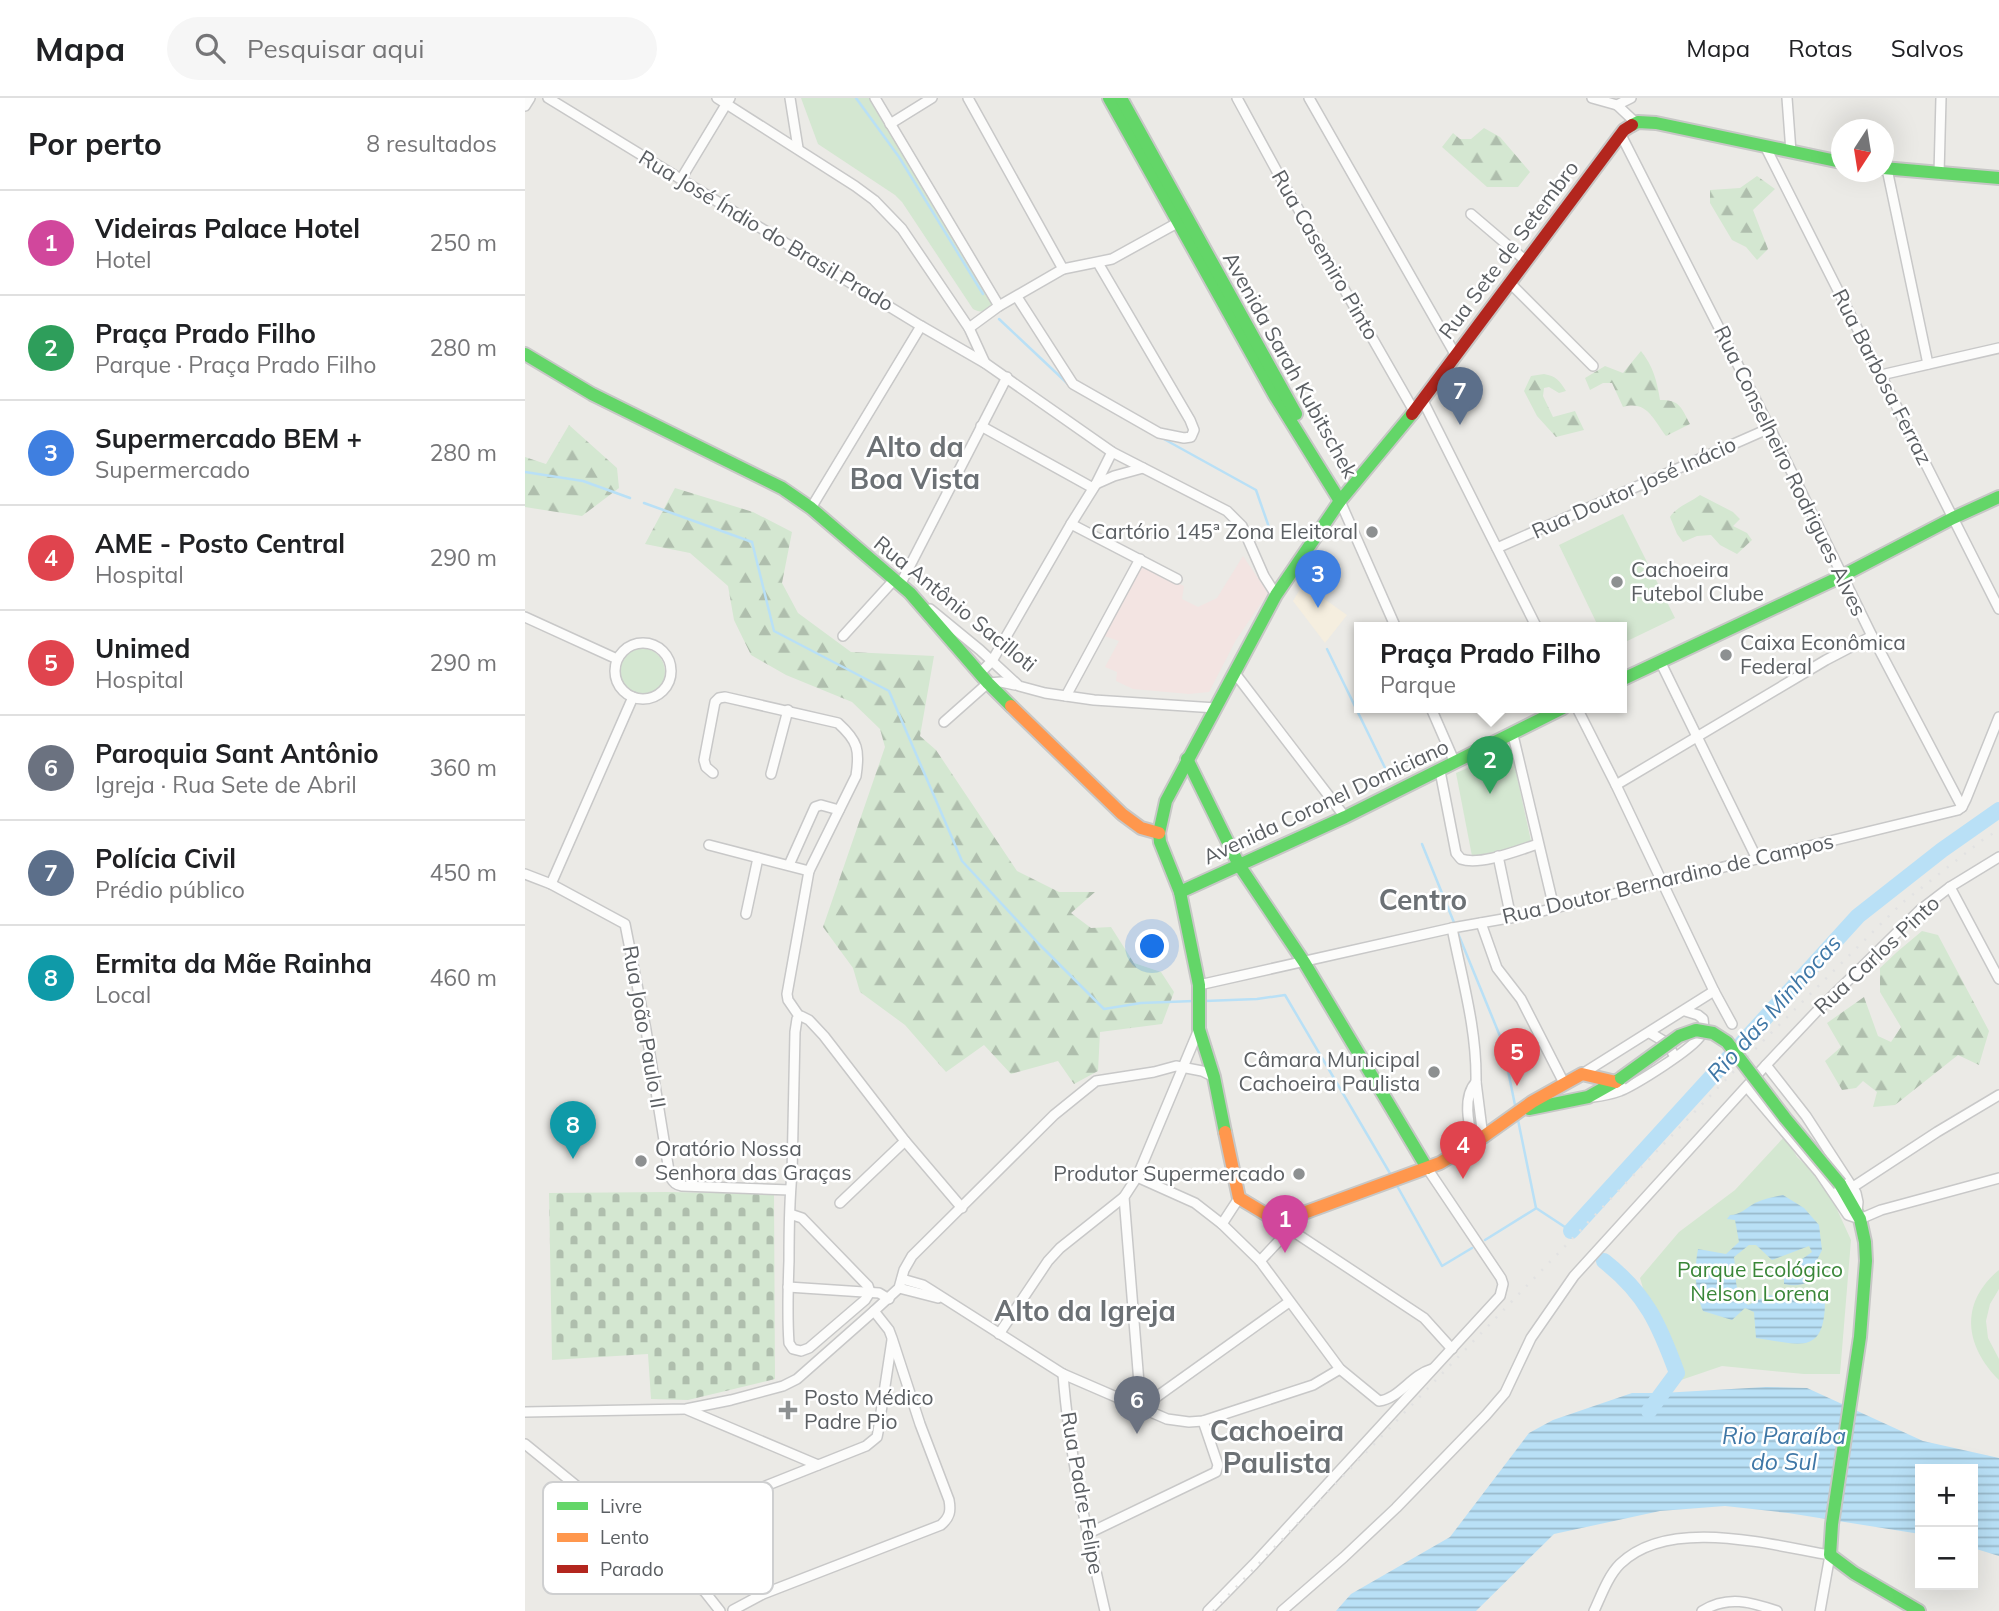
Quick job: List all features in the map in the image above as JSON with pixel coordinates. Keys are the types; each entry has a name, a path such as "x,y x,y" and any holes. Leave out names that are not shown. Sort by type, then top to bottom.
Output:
{"main road":[{"name":"Avenida Sarah Kubitschek","path":"1109,98 1340,501"},
{"name":"Avenida Sarah Kubitschek","path":"1121,98 1279,394"},
{"name":"Rua Sete de Setembro","path":"1159,833 1166,801 1276,595 1340,501 1414,411 1620,134 1635,122"},
{"path":"1635,122 1656,123 1831,160"},
{"path":"1894,170 1999,178"},
{"name":"Rua Antônio Sacilloti","path":"525,354 591,394 782,488 811,508 901,586"},
{"path":"1627,677 1842,576 1999,497"},
{"path":"901,586 984,678 1072,767 1122,814 1141,828 1159,833 1162,849 1180,892 1199,985 1199,1029 1214,1077 1239,1198 1284,1226 1440,1163 1532,1102 1574,1079 1595,1076 1618,1080"},
{"name":"Avenida Coronel Domiciano","path":"1180,892 1345,817 1553,713"},
{"path":"1187,759 1239,865 1304,962 1427,1168"},
{"path":"1521,1111 1585,1097 1618,1080 1680,1036 1694,1030 1707,1031 1727,1042 1785,1118 1846,1185 1858,1215 1865,1242 1866,1261 1864,1296 1830,1555 1854,1573 1919,1611"},
{"path":"1574,1079 1585,1097"}],"street":[{"path":"525,106 530,98"},
{"name":"Rua José Índio do Brasil Prado","path":"548,98 985,363 1112,452 1227,511 1247,536 1264,576 1276,595"},
{"path":"717,98 728,101 874,200 890,214 969,328 985,363"},
{"path":"790,98 798,148"},
{"path":"875,98 999,306"},
{"path":"890,124 932,98"},
{"path":"968,98 1063,269"},
{"name":"Rua Casemiro Pinto","path":"1237,98 1414,411"},
{"path":"1309,98 1455,354"},
{"path":"1596,99 1614,102 1631,98"},
{"path":"1787,98 1791,152"},
{"path":"1939,174 1941,98"},
{"path":"681,179 728,101"},
{"path":"1614,102 1635,122"},
{"name":"Rua Conselheiro Rodrigues Alves","path":"1620,134 1770,428 1872,636 1964,803"},
{"name":"Rua Barbosa Ferraz","path":"1765,146 1999,609"},
{"path":"1889,182 1928,364"},
{"path":"1471,214 1525,260"},
{"path":"969,328 999,306 1063,269 1112,258 1179,222"},
{"path":"1017,297 1073,384 1159,433 1188,438 1194,430 1190,420 1098,263"},
{"path":"1509,282 1593,366"},
{"path":"811,508 921,326"},
{"path":"1881,374 1999,348"},
{"path":"843,636 901,586 1007,377"},
{"path":"1422,400 1534,622"},
{"path":"981,426 1095,486"},
{"name":"Rua Doutor José Inácio","path":"1497,548 1770,428"},
{"path":"944,722 984,678 1112,452"},
{"path":"1095,486 1114,476 1143,468"},
{"path":"1340,501 1392,622"},
{"path":"1071,524 1177,579"},
{"path":"1066,695 1140,559"},
{"name":"Rua Antônio Sacilloti","path":"901,586 1020,686 1107,701 1216,708"},
{"path":"525,618 617,659"},
{"path":"1616,785 1826,660 1872,636"},
{"path":"646,643 662,650 667,657 671,673 665,690 650,699 633,697 620,688 617,682 617,659 629,646 646,643"},
{"path":"1660,661 1757,859"},
{"path":"1234,672 1345,817"},
{"path":"984,678 1020,686"},
{"path":"713,773 705,767 703,760 715,702 725,696 838,723 851,734 856,744 858,760 856,776 809,871 788,1000 799,1016 809,1020 824,1036 905,1141 962,1208"},
{"path":"551,884 633,697"},
{"path":"771,774 788,710"},
{"path":"1433,713 1455,763"},
{"path":"1580,713 1732,1024"},
{"path":"1964,803 1999,717"},
{"path":"1513,734 1554,908"},
{"path":"1440,771 1458,856 1461,859 1471,861 1498,856 1538,844"},
{"name":"Rua Doutor Bernardino de Campos","path":"1199,985 1662,883 1957,810 1964,803"},
{"path":"789,865 815,807 821,805 839,810"},
{"path":"709,845 809,871"},
{"path":"1498,856 1511,918"},
{"name":"Rua Carlos Pinto","path":"1282,1611 1396,1508 1505,1394 1531,1338 1573,1276 1766,1065 1920,910 1950,887 1999,857"},
{"path":"747,914 758,858"},
{"name":"Rua João Paulo II","path":"525,874 551,884 625,924 646,1030 670,1177 676,1185 790,1189"},
{"path":"1950,887 1999,979"},
{"path":"1481,923 1497,968 1574,1079 1714,991"},
{"path":"1452,928 1470,1009 1476,1056 1478,1140"},
{"path":"1585,1097 1619,1091 1637,1082 1698,1040 1704,1028 1703,1019 1685,1011"},
{"path":"799,1016 795,1032 788,1287 789,1343 793,1349 806,1350 865,1300 870,1292"},
{"path":"999,1334 1060,1248 1124,1197 1137,1177 1199,1029"},
{"path":"1650,1033 1664,1040 1675,1057"},
{"path":"1766,1065 1806,1116 1846,1185 1999,1095"},
{"path":"525,1412 686,1409 791,1383 889,1298 901,1284 904,1270 912,1256 1054,1115 1096,1081 1176,1066 1185,1066 1214,1077"},
{"path":"1747,1087 1819,1172 1848,1215 1881,1210 1999,1178"},
{"path":"840,1203 905,1141"},
{"path":"1208,1611 1500,1296 1503,1284 1501,1278 1427,1168"},
{"path":"1137,1177 1195,1203 1222,1224 1260,1261 1340,1369 1377,1399 1385,1401 1417,1375 1433,1369"},
{"path":"1124,1197 1141,1408"},
{"path":"1222,1224 1239,1198"},
{"path":"790,1214 802,1218 868,1286 870,1292"},
{"path":"1260,1261 1284,1226 1424,1318 1452,1349"},
{"path":"901,1284 923,1285 1063,1374 1167,1419 1203,1422 1313,1385 1340,1369"},
{"path":"788,1287 870,1292 889,1298"},
{"path":"1141,1408 1289,1302"},
{"path":"773,1590 941,1525 949,1517 949,1500 920,1424 892,1338 874,1311"},
{"path":"773,1483 866,1446 877,1437 892,1338"},
{"name":"Rua Padre Felipe","path":"1063,1374 1065,1408 1087,1534 1105,1611"},
{"path":"686,1409 818,1465"},
{"path":"1087,1534 1216,1472 1218,1465 1203,1422"},
{"path":"525,1444 572,1482"},
{"path":"1594,1611 1619,1565 1640,1550 1677,1538 1727,1538 1830,1555 1820,1611"},
{"path":"707,1594 720,1611"},
{"path":"732,1611 763,1594"},
{"path":"1702,1611 1713,1604 1738,1600 1777,1611"}],"shaded area":[{"path":"1243,556 1268,593 1236,640 1209,692 1189,694 1133,689 1116,681 1117,672 1105,667 1119,641 1104,636 1142,567 1184,586 1182,599 1198,607 1217,598"},
{"path":"1303,584 1347,615 1325,643 1293,601"}],"green space":[{"path":"801,98 869,98 993,303 989,308 985,311 973,309 895,195 818,144"},
{"path":"1484,128 1500,137 1530,172 1518,187 1487,187 1442,147 1453,133 1460,139 1471,139"},
{"path":"1757,176 1775,189 1753,210 1768,249 1757,260 1746,247 1732,240 1710,203 1710,190 1740,188"},
{"path":"1641,351 1654,374 1660,400 1676,403 1690,424 1666,436 1649,412 1638,406 1623,407 1612,383 1603,383 1590,390 1585,378 1605,366 1623,373"},
{"path":"1544,374 1557,379 1566,391 1559,393 1549,387 1544,388 1543,396 1553,417 1575,411 1584,430 1556,437 1537,416 1524,391 1531,376"},
{"path":"569,425 617,468 619,488 582,516 525,507 525,457 546,464"},
{"path":"675,488 753,512 792,532 782,583 798,613 851,652 934,656 920,736 936,750 1017,871 1059,892 1095,892 1071,913 1091,928 1111,927 1134,963 1161,972 1174,992 1162,1024 1100,1032 1098,1071 1074,1084 1058,1061 1011,1074 984,1045 946,1072 905,1025 860,992 853,968 823,927 885,747 880,729 852,702 786,675 751,655 734,620 728,586 690,553 645,544"},
{"path":"1700,495 1733,512 1740,519 1733,526 1747,533 1752,540 1737,554 1720,545 1711,535 1697,536 1683,542 1677,534 1670,517 1680,507"},
{"name":"Cachoeira Futebol Clube","path":"1623,514 1675,618 1627,641 1627,622 1596,622 1559,545"},
{"path":"641,648 658,655 665,672 658,689 641,696 624,689 617,672 624,655"},
{"path":"1511,749 1531,841 1501,851 1472,856 1456,773"},
{"path":"1922,931 1938,935 1989,1031 1979,1065 1958,1055 1895,1105 1873,1107 1877,1092 1863,1081 1856,1088 1842,1090 1825,1061 1841,1047 1827,1023 1864,997 1878,1036 1891,1042 1901,1027 1880,992 1880,968"},
{"name":"Parque Ecológico Nelson Lorena","path":"1785,1136 1797,1157 1829,1192 1851,1240 1840,1374 1804,1374 1722,1366 1681,1380 1654,1325 1640,1278 1679,1232 1735,1190"},
{"path":"549,1193 774,1194 775,1379 688,1400 651,1399 648,1354 552,1360"},
{"path":"1999,1270 1999,1289 1990,1304 1986,1321 1988,1338 1999,1359 1999,1380 1979,1353 1971,1325 1977,1296"}],"water":[{"path":"1783,1195 1804,1208 1819,1225 1822,1250 1816,1262 1818,1273 1803,1284 1784,1284 1784,1272 1812,1252 1809,1246 1772,1260 1756,1245 1749,1245 1734,1257 1736,1282 1739,1294 1748,1305 1768,1295 1816,1295 1825,1300 1820,1331 1815,1339 1807,1343 1785,1343 1756,1338 1754,1312 1745,1308 1732,1320 1703,1311 1697,1288 1698,1249 1726,1254 1739,1242 1735,1220 1727,1219 1730,1215 1740,1213 1758,1202"},
{"name":"Rio Paraíba do Sul","path":"1766,1387 1807,1388 1923,1441 1999,1458 1999,1556 1978,1550 1978,1464 1915,1464 1915,1533 1725,1506 1660,1511 1554,1534 1476,1611 1336,1611 1351,1594 1450,1537 1529,1433 1553,1420 1632,1393"}],"waterway":[{"path":"856,98 899,157 983,294"},
{"path":"999,319 1068,384"},
{"path":"1162,438 1256,490 1271,533"},
{"path":"525,472 583,481 630,498"},
{"path":"644,503 752,542 774,631 889,691 962,861 1104,1009 1141,1003 1194,1001"},
{"path":"1327,649 1354,704"},
{"path":"1358,713 1389,776"},
{"name":"Rio das Minhocas","path":"1571,1231 1858,916 1942,850 1999,810"},
{"path":"1422,844 1455,925"},
{"path":"1457,931 1502,1041 1516,1110"},
{"path":"1205,1001 1285,995 1391,1175"},
{"path":"1518,1120 1536,1208 1571,1231"},
{"path":"1396,1184 1442,1266 1472,1248"},
{"path":"1485,1240 1535,1209"},
{"path":"1604,1261 1641,1298 1664,1339 1677,1373 1649,1411"}],"railway":[{"path":"1213,1611 1766,1038 1902,903 1999,830"}],"traffic: fast":[{"path":"1109,98 1275,396 1340,501"},
{"path":"1121,98 1296,414"},
{"path":"1632,125 1638,122 1656,123 1831,160"},
{"path":"1894,169 1999,178"},
{"path":"525,354 592,394 782,488 811,508 910,593 1011,706"},
{"path":"1225,1132 1214,1077 1199,1029 1199,985 1180,892 1160,842 1159,833 1166,801 1276,595 1340,501 1412,414"},
{"path":"1627,677 1842,576 1999,497"},
{"path":"1180,892 1345,817 1553,713"},
{"path":"1187,759 1239,865 1304,962 1427,1168"},
{"path":"1621,1078 1679,1036 1696,1030 1713,1033 1727,1042 1840,1184"},
{"path":"1529,1109 1588,1097 1620,1079"},
{"path":"1840,1184 1860,1219 1866,1261 1860,1337 1832,1524 1830,1555 1854,1573 1919,1611"}],"traffic: slow":[{"path":"1011,706 1122,814 1141,828 1159,833"},
{"path":"1225,1132 1239,1198 1279,1222 1440,1163 1532,1102 1582,1074 1616,1082"}],"traffic: jam":[{"path":"1412,414 1624,130 1632,125"}],"place":[{"name":"Polícia Civil","path":"1460,425"},
{"name":"Cartório 145ª Zona Eleitoral","path":"1372,532"},
{"name":"Cachoeira Futebol Clube","path":"1617,582"},
{"name":"Supermercado BEM +","path":"1318,608"},
{"name":"Caixa Econômica Federal","path":"1726,655"},
{"name":"Praça Prado Filho","path":"1490,794"},
{"name":"Câmara Municipal Cachoeira Paulista","path":"1434,1072"},
{"name":"Unimed","path":"1517,1086"},
{"name":"Ermita da Mãe Rainha","path":"573,1159"},
{"name":"Oratório Nossa Senhora das Graças","path":"641,1161"},
{"name":"Produtor Supermercado","path":"1299,1174"},
{"name":"AME - Posto Central","path":"1463,1179"},
{"name":"Videiras Palace Hotel","path":"1285,1253"},
{"name":"Posto Médico Padre Pio","path":"788,1410"},
{"name":"Paroquia Sant Antônio","path":"1137,1434"}],"district":[{"name":"Alto da Boa Vista","path":"915,463"},
{"name":"Centro","path":"1423,900"},
{"name":"Alto da Igreja","path":"1085,1311"},
{"name":"Cachoeira Paulista","path":"1277,1447"}]}
